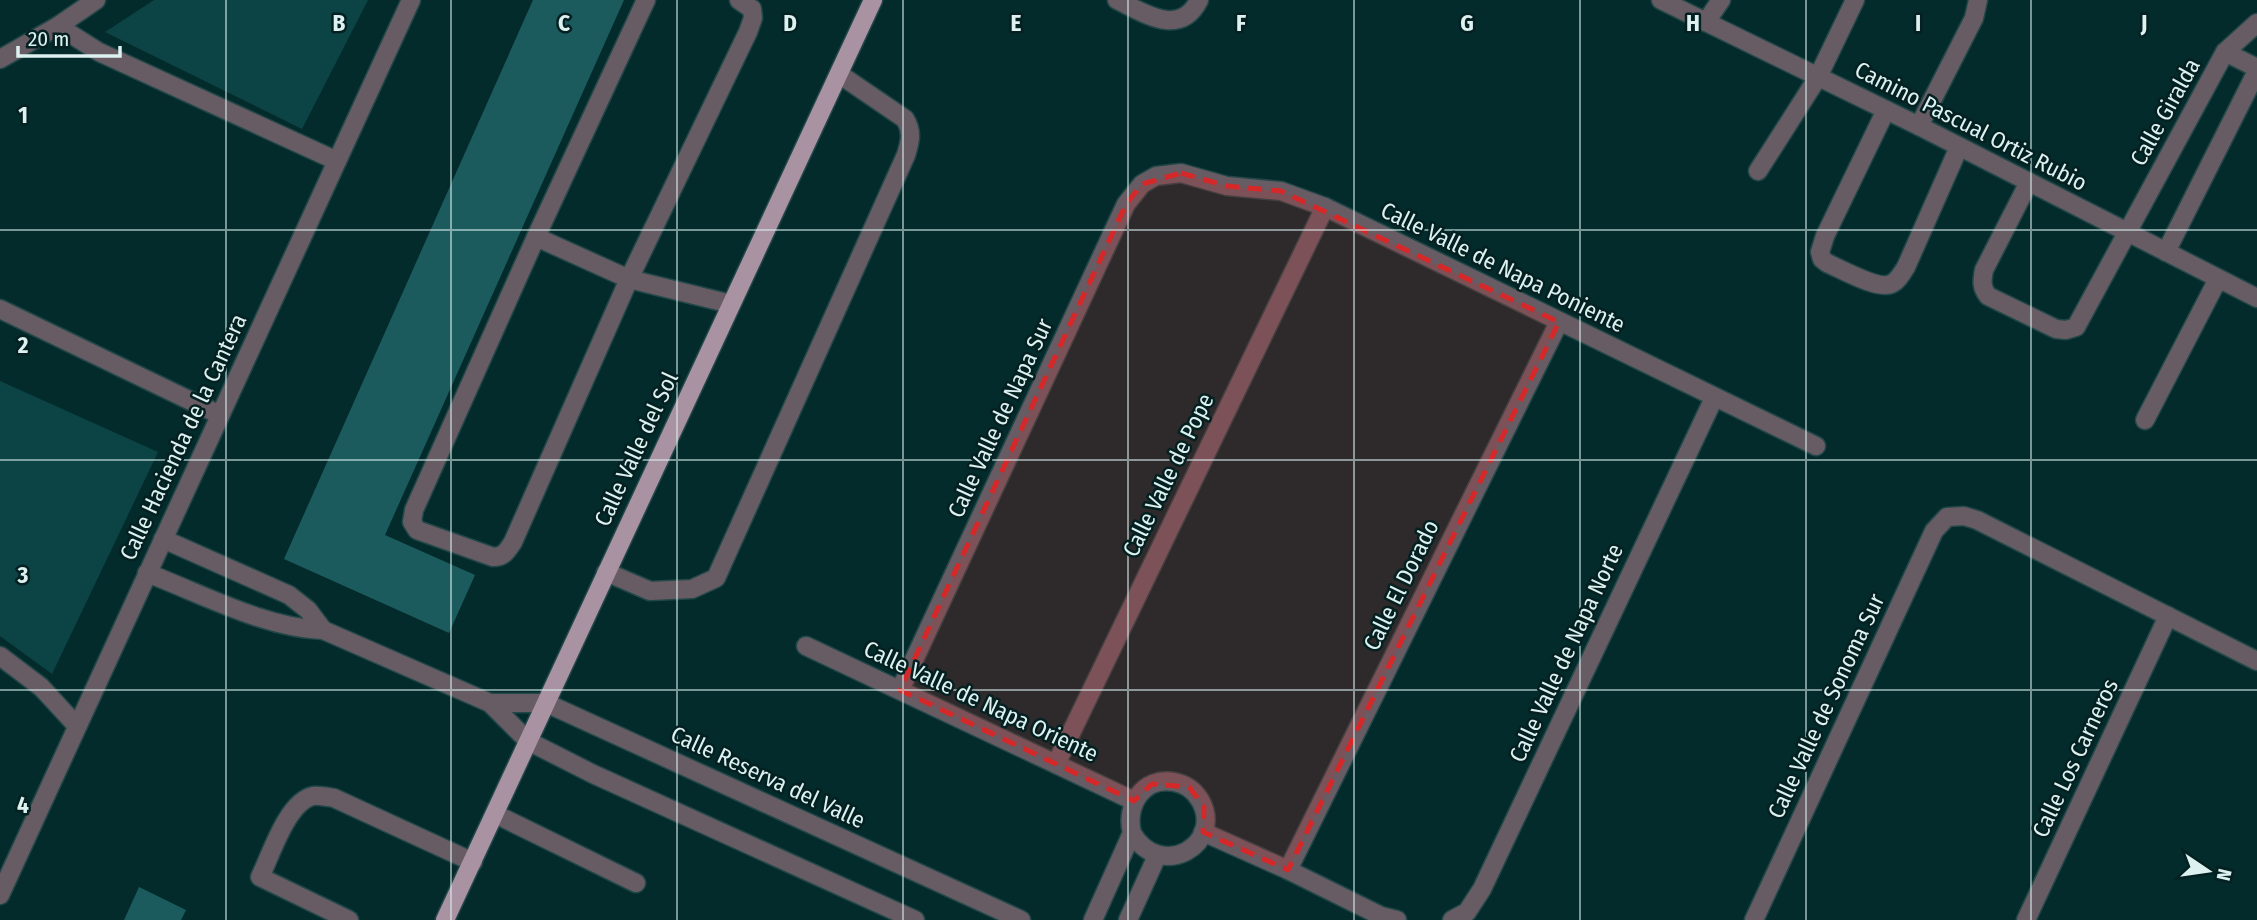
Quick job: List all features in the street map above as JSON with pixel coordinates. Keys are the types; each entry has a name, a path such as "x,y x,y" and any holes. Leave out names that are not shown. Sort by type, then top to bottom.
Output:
{"main road":[{"name":"Calle Valle del Sol","path":"445,920 873,0"}],"street":[{"path":"0,58 58,26 96,0"},
{"name":"Calle Hacienda de la Cantera","path":"0,894 411,0"},
{"path":"646,0 414,510 412,522 417,530 493,557 506,553 513,542 629,279 754,18 752,9 739,0"},
{"path":"1116,0 1159,20 1184,18 1195,9 1199,0"},
{"path":"1706,22 1721,0"},
{"path":"1758,171 1818,77 1855,0"},
{"path":"1919,126 1974,18 1978,0"},
{"name":"Camino Pascual Ortiz Rubio","path":"1672,2 1706,22 1919,126 2257,298"},
{"name":"Calle Giralda","path":"2029,182 1983,271 1981,283 1988,296 2056,328 2066,330 2076,327 2225,52 2257,23"},
{"path":"58,26 99,51 337,161"},
{"path":"2166,252 2257,70 2225,52"},
{"path":"606,572 650,590 692,589 716,578 906,155 911,137 905,119 839,74"},
{"path":"1886,110 1825,236 1820,252 1827,263 1881,286 1891,284 1898,278 1959,147"},
{"name":"Calle Valle de Napa Poniente","path":"1156,176 1181,173 1227,186 1281,191 1325,207 1816,446"},
{"name":"Calle Valle de Napa Sur","path":"900,690 1126,204 1142,184 1156,176"},
{"name":"Calle Valle de Pope","path":"1056,764 1325,207"},
{"path":"536,237 629,279 730,304"},
{"path":"2145,420 2218,279"},
{"path":"0,309 220,415"},
{"name":"Calle El Dorado","path":"1288,870 1559,322"},
{"name":"Calle Valle de Napa Norte","path":"1452,920 1467,912 1482,889 1714,398"},
{"name":"Calle Valle de Sonoma Sur","path":"1754,920 1934,531 1947,517 1964,516 1976,520 2168,616"},
{"name":"Calle Reserva del Valle","path":"163,539 289,595 308,610 323,630"},
{"name":"Calle Reserva del Valle","path":"147,573 276,624 323,630 490,703 528,741 593,774 915,920"},
{"path":"2168,616 2257,661"},
{"name":"Calle Los Carneros","path":"2026,920 2168,616"},
{"name":"Calle Valle de Napa Oriente","path":"806,646 1134,801"},
{"path":"0,656 41,687 77,726"},
{"name":"Calle Reserva del Valle","path":"490,703 546,703 1021,920"},
{"path":"1178,782 1189,787 1204,807 1206,820 1203,832 1189,850 1179,856 1157,856 1146,851 1132,833 1129,822 1134,801 1142,790 1153,784 1178,782"},
{"path":"349,920 260,877 288,818 299,802 314,796 334,798 472,862"},
{"path":"495,814 636,883"},
{"path":"1203,832 1381,916 1397,920"},
{"path":"1093,920 1132,833"},
{"path":"1128,920 1157,856"}],"highlighted area":[{"path":"1181,173 1227,186 1281,191 1559,322 1288,870 1203,832 1204,807 1189,787 1152,784 1134,801 900,690 1126,204 1142,184"}],"shaded area":[{"path":"154,0 368,0 302,129 105,32"},
{"path":"0,381 158,452 52,674 0,636"}],"building":[{"path":"533,0 624,0 385,535 475,575 449,633 284,559"},
{"path":"139,887 186,910 181,920 124,920"}]}
